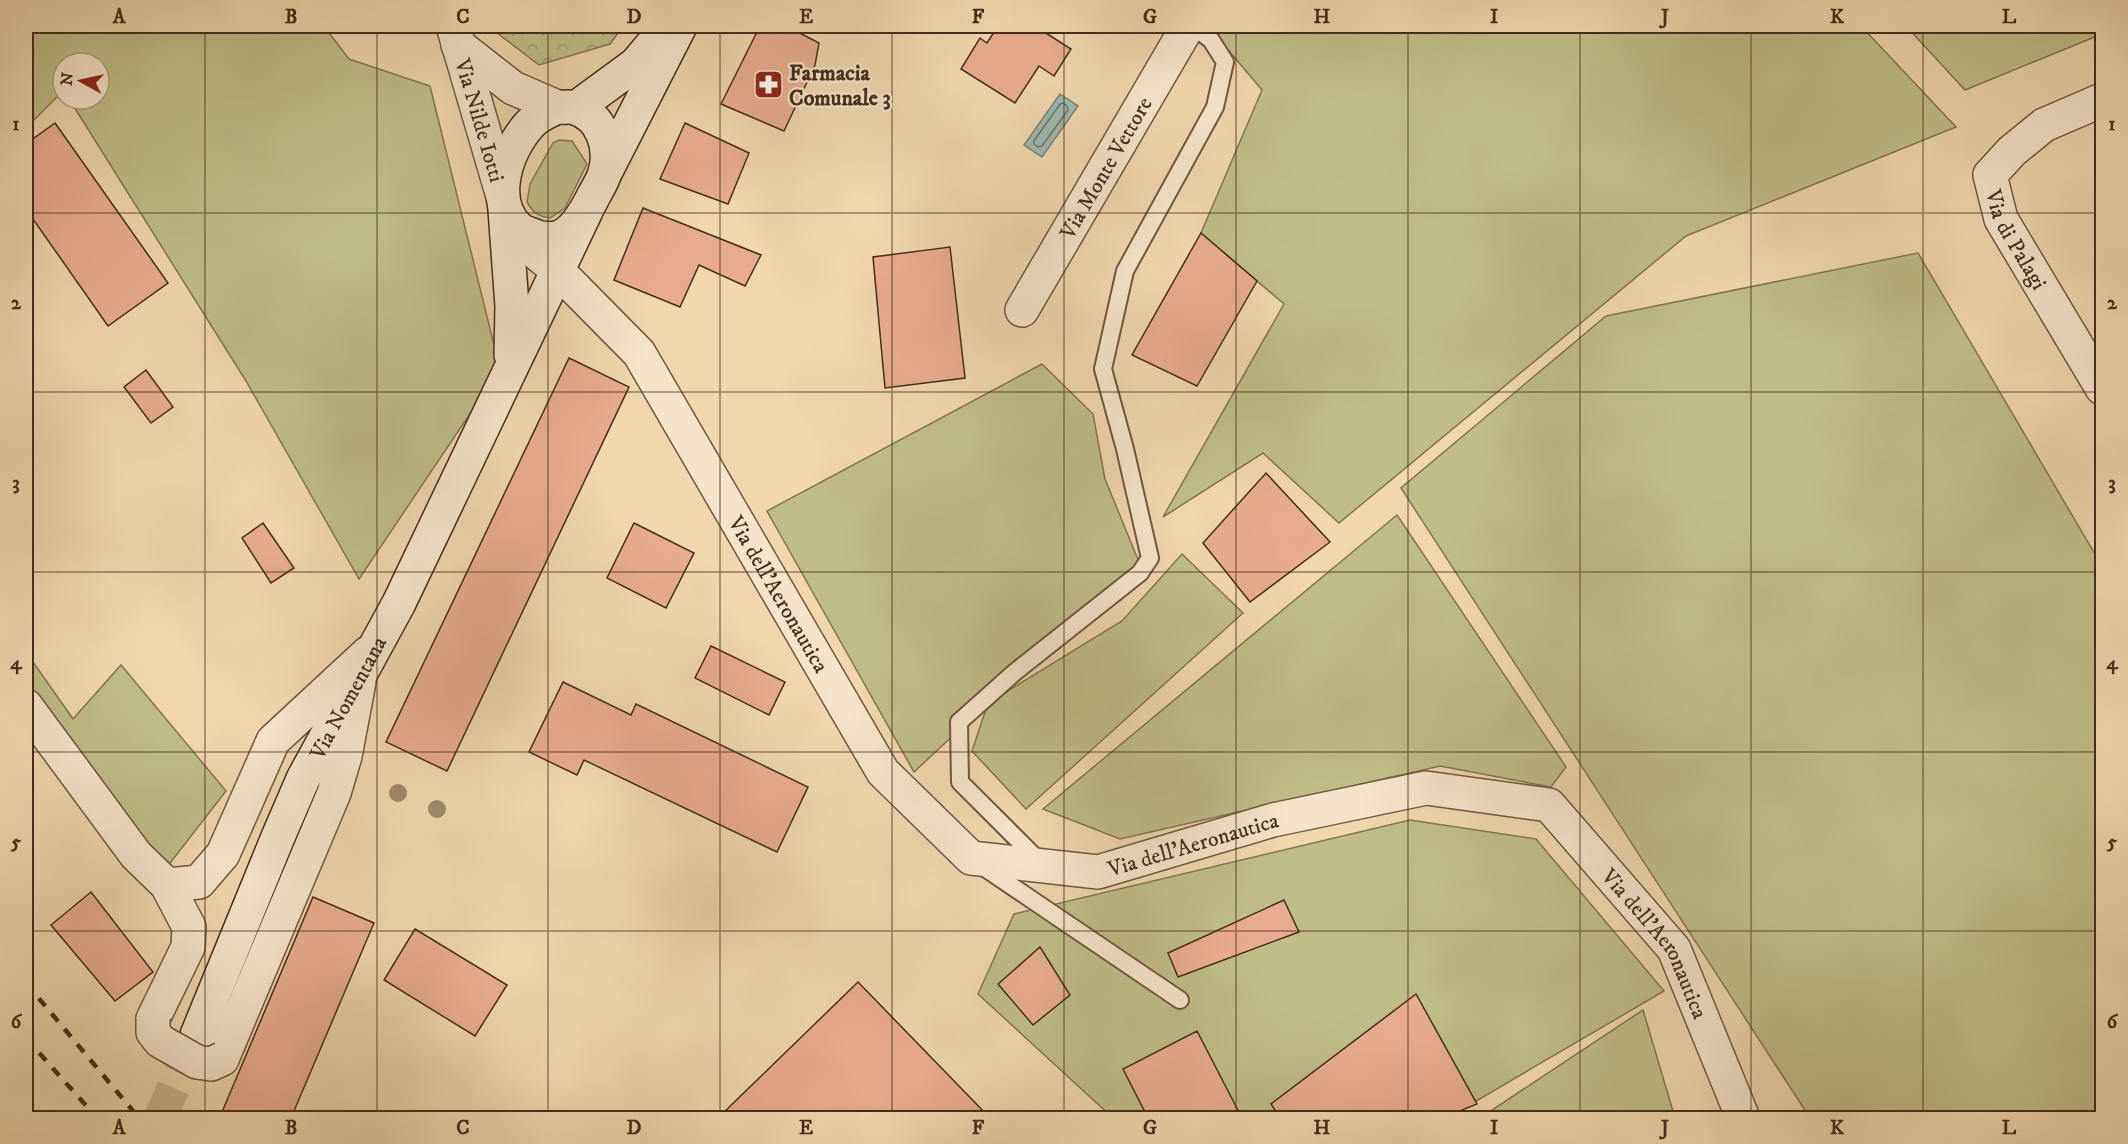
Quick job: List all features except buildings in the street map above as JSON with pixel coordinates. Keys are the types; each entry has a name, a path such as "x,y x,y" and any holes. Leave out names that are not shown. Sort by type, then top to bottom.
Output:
{"street":[{"path":"669,26 636,64 566,108 544,113 531,123 521,136 508,166 509,211 538,238 558,238 573,227 586,211 680,26"},
{"name":"Via Monte Vettore","path":"1022,310 1188,26"},
{"name":"Via Nilde Iotti","path":"455,35 513,88 566,108"},
{"name":"Via Nilde Iotti","path":"455,35 509,211"},
{"name":"Via di Palagi","path":"2103,100 2044,125 2012,151 1990,175 2001,219 2103,388"},
{"path":"566,108 596,121 606,140 608,153 605,173"},
{"name":"Via dell'Aeronautica","path":"509,211 534,251 639,353 883,772 971,858 1098,872 1273,820 1426,788 1549,805 1674,949 1743,1119"},
{"name":"Via Nomentana","path":"509,211 511,366"},
{"name":"Via Nomentana","path":"197,1035 295,798 332,725 379,643 586,211"},
{"path":"167,885 199,882 224,854 273,741 379,643"},
{"path":"26,706 136,855 167,885 189,927 188,947 153,1019 153,1032 160,1041 197,1062 211,1064 222,1059 334,793 345,756 360,676"}],"lane":[{"path":"1045,866 960,782 959,722 1015,672 1140,573 1150,558 1104,369 1125,271 1215,108 1225,62 1211,40 1192,26"},
{"path":"971,858 1180,1000"}],"green space":[{"path":"26,26 324,26 349,59 430,86 500,369 359,579 246,381 77,111 111,111 111,51 51,51 51,103 26,128"},
{"path":"488,26 623,26 610,44 539,65"},
{"path":"1208,26 1861,26 1956,127 1686,236 1339,523 1263,453 1163,517 1284,304 1201,233 1262,90"},
{"path":"1906,26 2102,26 2102,34 1965,90"},
{"path":"559,140 572,141 587,164 565,208 550,218 537,214 527,202 530,184 553,143"},
{"path":"1918,253 2102,566 2102,1118 1810,1118 1401,488 1606,316"},
{"path":"1042,364 1093,414 1105,479 1139,562 993,700 1122,621 1182,554 1243,613 1026,809 972,751 988,703 914,772 767,511"},
{"path":"1397,515 1566,767 1551,787 1440,766 1120,839 1043,809"},
{"path":"26,652 73,719 121,665 226,791 167,867 114,804 26,684"},
{"path":"1410,820 1536,839 1664,991 1447,1118 1113,1118 978,994 1014,914"},
{"path":"1643,1010 1675,1118 1480,1118"}],"water":[{"path":"1060,94 1078,106 1042,157 1024,145"}],"tunnel":[{"path":"160,1118 197,1035"}],"railway":[{"path":"26,983 139,1118"},
{"path":"26,1038 97,1118"}],"place":[{"name":"Farmacia Comunale 3","path":"768,85"}]}
